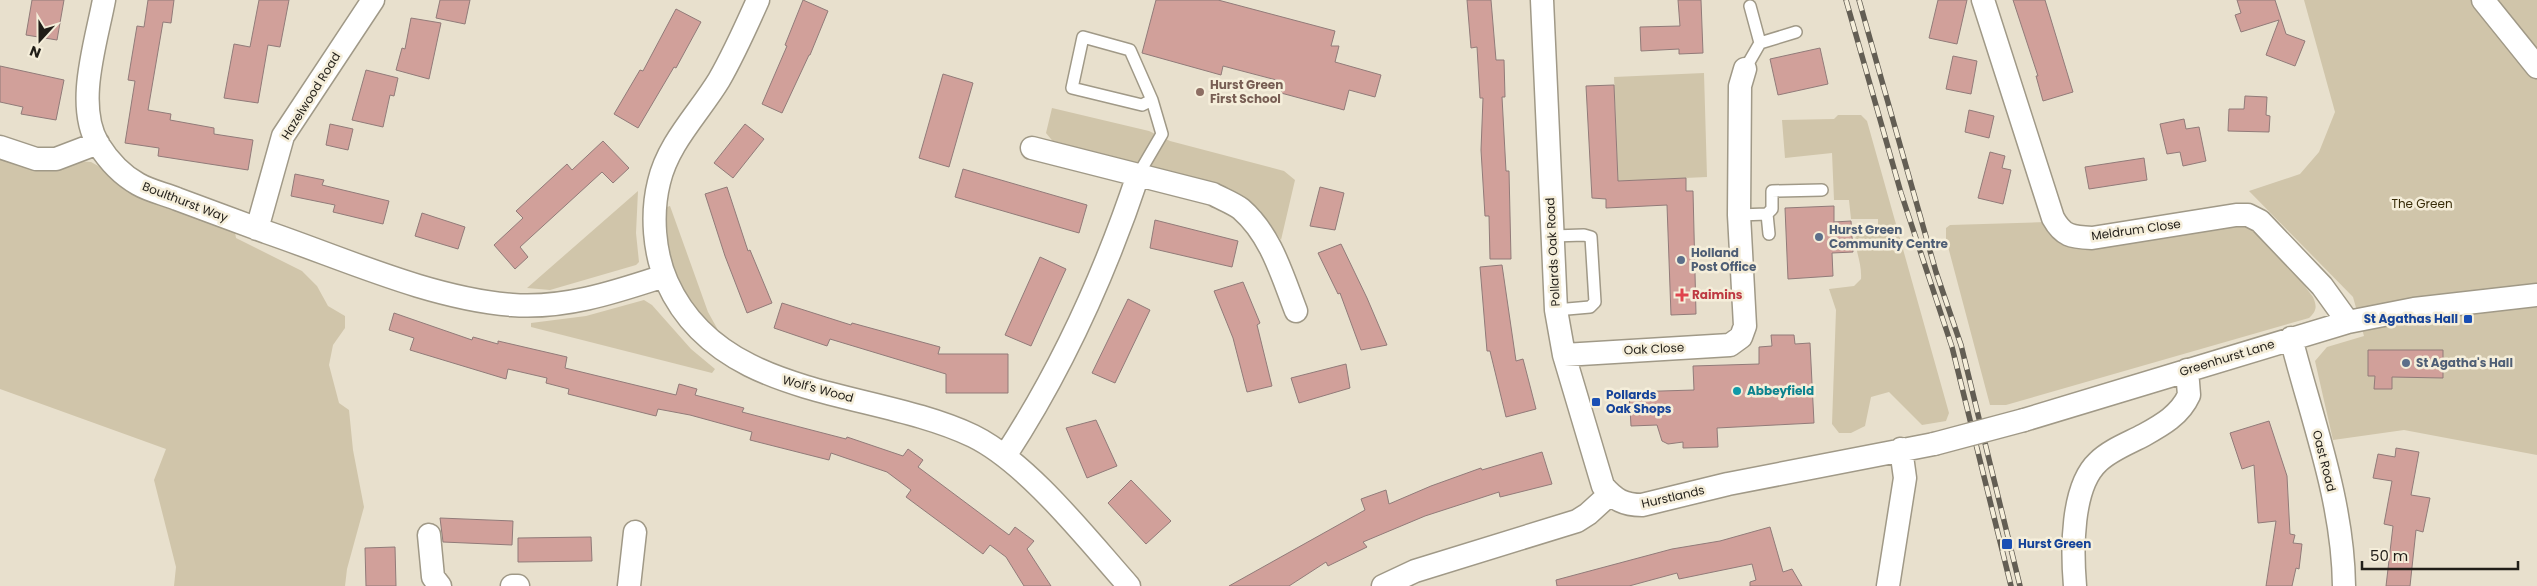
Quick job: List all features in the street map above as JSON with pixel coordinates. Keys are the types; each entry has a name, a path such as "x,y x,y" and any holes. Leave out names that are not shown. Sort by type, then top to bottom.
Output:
{"street":[{"name":"Boulthurst Way","path":"104,0 87,104 90,124 98,143 110,160 139,185 257,229 425,287 478,301 514,305 553,305 585,299 664,276"},
{"name":"Hazelwood Road","path":"257,229 284,136 373,0"},
{"name":"Wolf's Wood","path":"758,0 736,50 718,81 668,156 659,182 656,229 657,252 664,276 675,300 698,329 719,347 747,365 775,378 935,421 974,437 1005,456 1066,517 1128,586"},
{"name":"Pollards Oak Road","path":"1542,0 1556,310 1564,355 1598,476 1610,494"},
{"name":"Meldrum Close","path":"1983,0 2053,218 2059,230 2073,237 2092,238 2236,215 2248,215 2260,222 2322,286 2348,322"},
{"path":"2483,0 2537,68"},
{"path":"1739,215 1740,86 1745,69"},
{"path":"0,146 36,159 46,159 56,158 98,143"},
{"path":"1032,148 1213,194 1239,208 1258,226 1270,247 1296,311"},
{"path":"1005,456 1055,373 1076,332 1120,231 1138,175"},
{"name":"Oak Close","path":"1564,355 1730,345 1741,337 1745,326 1739,215"},
{"name":"Greenhurst Lane","path":"1928,445 2024,420 2348,322 2414,309 2537,295"},
{"name":"Oast Road","path":"2291,338 2324,455 2337,515 2344,586"},
{"path":"2075,586 2072,559 2078,506 2082,488 2089,472 2099,460 2172,418 2189,395 2187,370"},
{"name":"Hurstlands","path":"1610,494 1619,502 1629,505 1642,505 1728,484 1928,445"},
{"path":"1888,586 1905,478 1901,449"},
{"path":"1383,586 1415,571 1577,521 1588,514 1610,494"},
{"path":"629,586 635,532"},
{"path":"429,535 433,577 440,586"},
{"path":"512,586 518,586"}],"lane":[{"path":"1750,6 1760,43"},
{"path":"1745,69 1760,43 1796,32"},
{"path":"1138,175 1162,134 1152,100 1130,50 1083,37 1072,88 1142,105 1152,100"},
{"path":"1739,215 1767,214 1772,209 1772,191 1822,190"},
{"path":"1767,214 1768,234"},
{"path":"1553,236 1584,235 1591,237 1595,302 1590,307 1556,310"}],"green space":[{"name":"The Green","path":"2304,0 2537,0 2537,455 2404,430 2333,440 2315,361 2327,347 2364,336 2353,297 2249,191 2300,174 2319,152 2335,112"},
{"path":"1704,73 1707,177 1618,181 1614,77"},
{"path":"1052,108 1149,131 1170,141 1284,171 1295,180 1281,240 1260,210 1241,196 1214,183 1055,144 1046,133"},
{"path":"1838,115 1861,115 1867,121 1949,413 1946,421 1922,425 1889,392 1871,397 1865,426 1851,433 1839,433 1832,424 1836,310 1829,289 1854,286 1861,279 1861,268 1855,238 1861,231 1872,233 1878,229 1878,219 1851,219 1849,200 1834,200 1832,153 1785,158 1782,120 1834,119"},
{"path":"0,156 91,162 102,168 122,186 235,232 236,238 302,271 317,286 328,306 345,316 345,328 333,345 329,365 339,403 349,410 353,450 364,507 347,569 345,586 174,586 176,567 154,480 166,449 0,389"},
{"path":"638,191 636,233 639,262 636,265 550,290 527,288"},
{"path":"670,206 708,312 718,330 692,305 676,276 668,242 667,207"},
{"path":"2046,222 2053,232 2236,222 2249,227 2270,243 2279,253 2313,297 2316,306 2315,311 2309,318 2006,405 1990,405 1946,239 1946,228 1950,225"},
{"path":"644,300 652,305 691,349 715,369 712,373 531,327 531,323 586,316"}],"building":[{"path":"32,0 64,0 57,40 26,35"},
{"path":"148,0 174,0 171,23 163,22 148,110 171,114 170,120 214,128 214,134 253,140 248,170 158,156 159,148 125,143 135,81 128,80 137,26 144,27"},
{"path":"259,0 289,0 280,47 268,45 258,103 224,98 234,44 250,47"},
{"path":"440,0 470,0 465,24 436,18"},
{"path":"803,0 828,11 810,55 782,113 762,104 787,46 785,45"},
{"path":"1156,0 1218,0 1335,31 1331,46 1339,46 1335,62 1381,75 1375,97 1349,90 1344,110 1281,93 1284,82 1223,66 1221,75 1142,53"},
{"path":"1467,0 1491,0 1496,60 1504,60 1505,97 1502,97 1506,171 1509,171 1511,259 1490,259 1489,216 1485,216 1481,150 1483,98 1480,98 1477,47 1471,48"},
{"path":"1678,0 1701,0 1703,53 1679,54 1679,49 1641,51 1640,27 1680,26"},
{"path":"1938,0 1967,0 1957,44 1929,38"},
{"path":"2013,0 2045,0 2073,92 2043,101 2036,76 2038,76"},
{"path":"2237,0 2275,0 2286,34 2305,41 2295,66 2266,55 2279,20 2241,32 2235,15 2241,13"},
{"path":"676,9 701,22 676,68 674,67 638,128 614,114 640,70 643,71"},
{"path":"411,18 441,23 429,79 396,70 402,48 405,49"},
{"path":"1820,48 1828,84 1778,95 1770,59"},
{"path":"1953,56 1977,61 1971,94 1946,89"},
{"path":"0,66 64,80 56,120 21,114 23,107 0,102"},
{"path":"366,70 398,78 394,96 390,95 383,127 352,120"},
{"path":"943,74 973,83 949,167 919,158"},
{"path":"1614,85 1618,181 1686,178 1686,191 1693,191 1696,314 1671,315 1667,205 1606,208 1606,199 1592,198 1586,86"},
{"path":"2245,96 2267,97 2266,115 2270,116 2269,132 2228,131 2229,109 2244,109"},
{"path":"1969,110 1994,116 1989,138 1965,132"},
{"path":"2184,119 2186,129 2199,127 2206,161 2183,166 2180,152 2167,154 2160,124"},
{"path":"330,124 353,129 348,150 326,145"},
{"path":"745,124 764,139 733,178 714,163"},
{"path":"603,141 629,168 613,183 602,172 520,247 528,257 515,269 494,245 523,218 516,211 567,164 572,170"},
{"path":"1990,152 2005,156 2002,168 2011,170 2003,204 1978,198"},
{"path":"2144,158 2147,180 2089,189 2085,167"},
{"path":"963,169 1087,205 1079,233 955,197"},
{"path":"295,174 324,180 322,185 389,201 383,224 333,212 335,205 291,196"},
{"path":"727,187 748,251 750,250 772,303 747,313 725,256 705,194"},
{"path":"1320,187 1344,193 1335,230 1310,226"},
{"name":"Hurst Green Community Centre","path":"1834,206 1834,222 1851,221 1853,252 1832,253 1833,276 1788,279 1785,208"},
{"path":"422,213 465,227 458,249 415,236"},
{"path":"1155,220 1238,241 1232,267 1150,248"},
{"path":"1341,244 1387,345 1361,350 1340,293 1338,294 1318,253"},
{"path":"1040,257 1066,269 1031,346 1005,335"},
{"path":"1502,265 1516,361 1523,359 1536,409 1506,417 1490,351 1487,351 1480,267"},
{"path":"1243,282 1260,323 1257,325 1272,386 1247,392 1233,338 1214,291"},
{"path":"1128,299 1150,310 1115,383 1092,373"},
{"path":"782,303 851,325 852,323 940,347 938,354 1008,354 1008,393 946,393 946,374 830,339 827,346 774,328"},
{"path":"394,313 472,340 473,337 498,344 498,341 567,357 565,368 676,395 679,384 697,389 695,395 744,408 742,412 846,439 847,437 903,456 908,449 923,460 918,467 1009,535 1015,527 1034,541 1027,549 1051,586 1024,586 1006,557 990,545 983,554 906,497 911,490 887,472 831,453 829,460 750,440 752,432 690,415 658,409 656,416 568,394 569,389 546,383 547,378 508,369 506,379 410,350 414,338 389,330"},
{"name":"Abbeyfield","path":"1771,335 1794,335 1795,344 1810,343 1814,423 1717,428 1718,447 1683,448 1683,442 1668,444 1662,441 1657,425 1631,426 1629,392 1694,390 1693,366 1759,364 1759,347 1772,346"},
{"name":"St Agatha's Hall","path":"2368,350 2443,350 2443,378 2392,377 2392,389 2374,389 2375,376 2368,376"},
{"path":"1346,364 1350,388 1299,403 1291,378"},
{"path":"1096,420 1117,466 1087,478 1066,428"},
{"path":"2269,421 2287,476 2290,534 2295,535 2293,543 2302,544 2299,569 2296,568 2292,586 2266,586 2276,521 2258,523 2254,465 2242,469 2230,433"},
{"path":"2396,448 2419,452 2411,495 2430,498 2423,532 2416,530 2410,586 2386,586 2393,526 2384,524 2392,481 2373,478 2378,454 2395,457"},
{"path":"1542,452 1552,484 1500,497 1499,492 1425,516 1363,542 1367,547 1328,566 1326,562 1289,586 1229,586 1365,510 1361,499 1386,490 1389,504 1481,468 1482,470"},
{"path":"1131,480 1171,521 1146,544 1108,503"},
{"path":"440,518 513,521 512,545 443,542"},
{"path":"1770,527 1783,572 1792,569 1802,586 1750,586 1750,582 1756,580 1752,564 1679,579 1677,573 1629,586 1557,586 1556,580 1672,549 1720,541"},
{"path":"591,537 592,561 518,562 518,538"},
{"path":"395,547 396,586 366,586 365,548"}],"railway":[{"path":"1846,0 1901,193 1952,347 2011,586"},
{"path":"1859,0 1936,272 1961,345 2020,586"}],"place":[{"name":"Hurst Green First School","path":"1200,92"},
{"name":"Hurst Green Community Centre","path":"1819,237"},
{"name":"Holland Post Office","path":"1681,260"},
{"name":"Raimins","path":"1682,295"},
{"name":"St Agathas Hall","path":"2468,319"},
{"name":"St Agatha's Hall","path":"2406,363"},
{"name":"Abbeyfield","path":"1737,391"},
{"name":"Pollards Oak Shops","path":"1596,402"},
{"name":"Hurst Green","path":"2007,544"}]}
